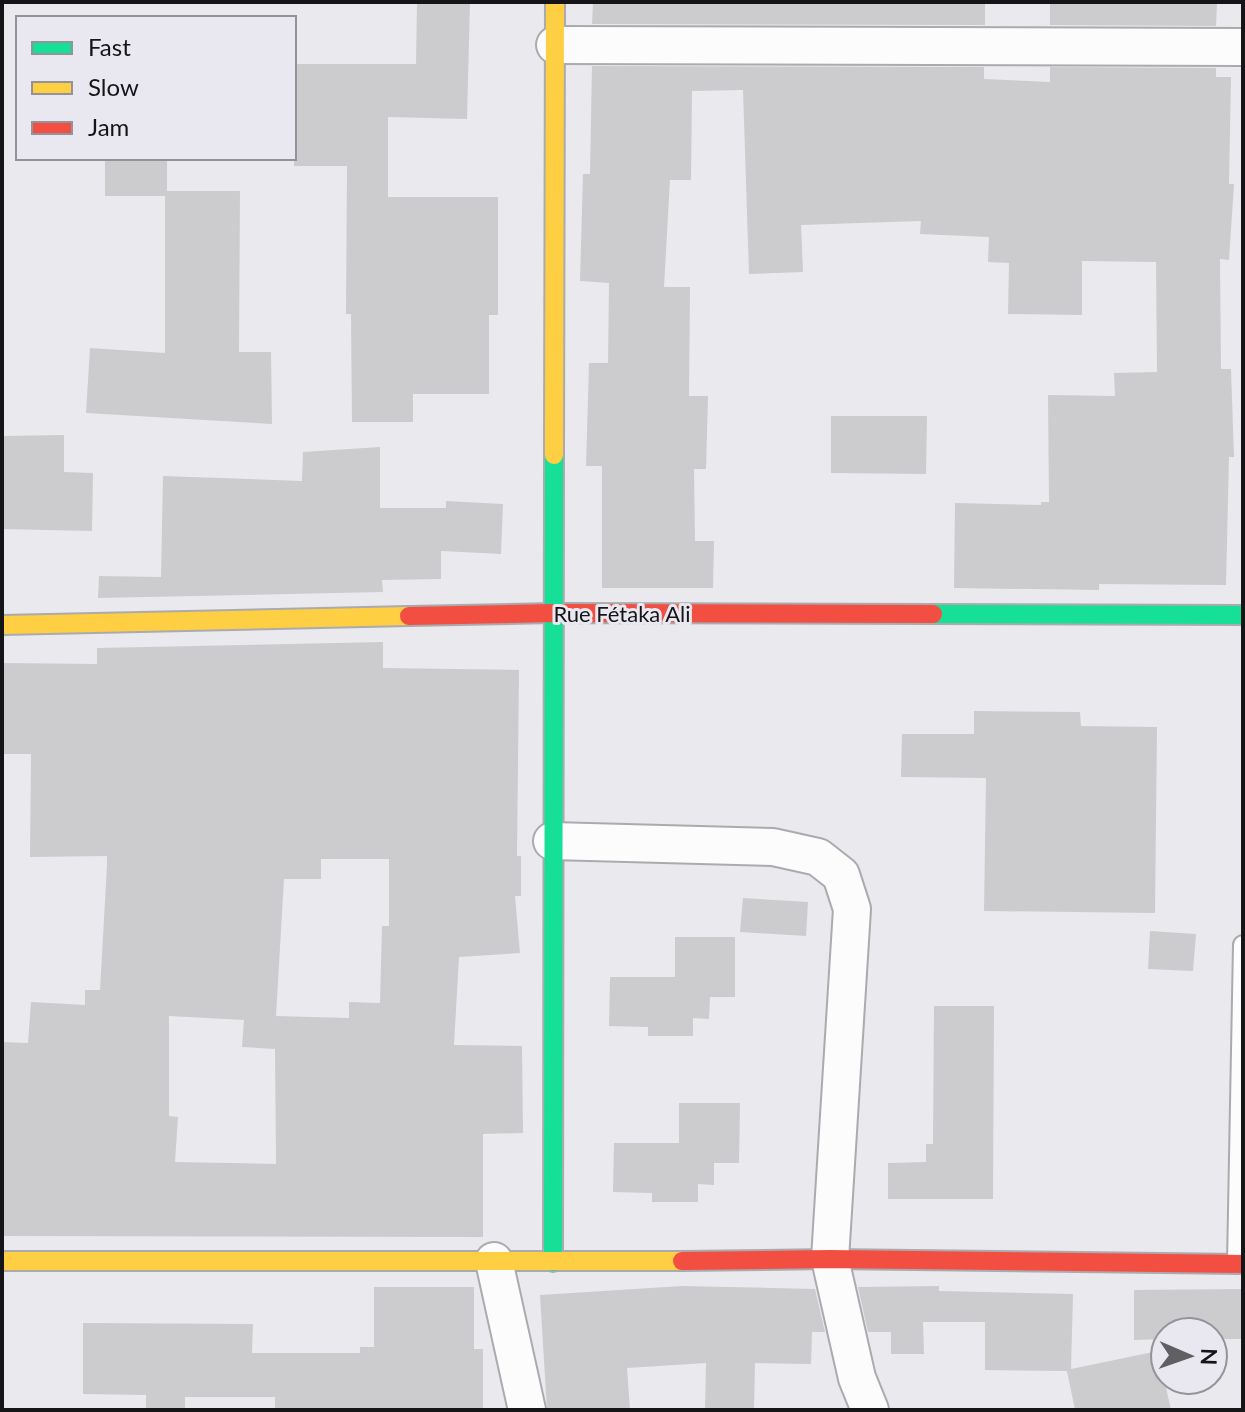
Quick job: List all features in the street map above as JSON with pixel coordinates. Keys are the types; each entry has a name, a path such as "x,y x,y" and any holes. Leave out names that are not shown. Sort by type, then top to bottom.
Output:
{"street":[{"path":"553,1262 555,2"},
{"path":"555,45 1243,47"},
{"name":"Rue Fétaka Ali","path":"2,625 553,613 1243,615"},
{"path":"552,841 773,847 818,857 841,875 852,909 830,1259 857,1378 870,1410"},
{"path":"2,1261 830,1259 1240,1264"},
{"path":"494,1261 527,1410"}],"lane":[{"path":"1240,1264 1243,945"}],"building":[{"path":"417,2 470,2 467,119 388,117 388,197 498,197 498,315 489,315 489,394 413,394 413,422 352,422 351,314 346,314 347,166 294,166 296,64 416,64"},
{"path":"593,2 985,2 985,25 592,24"},
{"path":"1050,2 1217,2 1216,26 1050,25"},
{"path":"592,66 984,67 984,79 1050,82 1050,67 1216,68 1216,77 1231,77 1229,184 1234,184 1229,260 1220,259 1221,369 1231,369 1234,457 1229,457 1226,585 1099,584 1099,590 954,588 955,503 1041,505 1041,502 1049,502 1048,395 1115,396 1114,373 1157,372 1156,262 1082,261 1082,315 1008,314 1009,263 988,262 989,237 920,234 921,221 801,225 803,272 749,274 743,90 692,91 691,180 670,180 664,287 690,287 689,396 708,396 706,469 694,469 695,541 714,541 713,588 602,588 602,466 586,466 589,363 608,363 609,283 580,281 583,174 590,174"},
{"path":"105,160 167,160 167,191 240,191 239,352 271,352 272,424 86,413 90,348 165,353 165,196 105,196"},
{"path":"831,416 927,416 926,474 831,473"},
{"path":"64,435 64,472 93,473 92,531 2,529 2,436"},
{"path":"380,447 380,508 446,508 446,501 503,504 501,554 441,551 441,579 382,580 383,592 98,598 99,576 161,577 163,476 302,481 303,452"},
{"path":"383,642 383,668 519,670 517,856 521,856 521,896 515,896 520,953 459,957 454,1045 522,1046 523,1133 483,1134 483,1237 2,1236 2,1042 28,1043 31,1002 85,1005 85,990 100,990 107,856 30,857 31,754 2,754 2,663 97,664 97,648","holes":["321,859 389,859 389,926 382,926 380,1003 349,1002 349,1018 276,1016 284,879 321,879","169,1016 244,1020 242,1047 275,1049 276,1164 175,1162 178,1117 169,1116"]},
{"path":"974,711 1080,712 1081,726 1157,727 1155,913 984,911 986,778 901,777 902,734 974,734"},
{"path":"743,898 808,902 806,936 740,932"},
{"path":"1150,931 1196,934 1193,971 1148,969"},
{"path":"675,937 735,937 735,997 710,997 709,1019 693,1018 693,1036 648,1036 648,1027 609,1026 610,977 675,977"},
{"path":"934,1006 994,1006 993,1199 888,1199 888,1163 926,1162 926,1144 933,1144"},
{"path":"679,1103 740,1103 739,1163 714,1163 714,1185 698,1184 698,1202 652,1202 652,1193 613,1192 614,1143 679,1143"},
{"path":"682,1286 815,1289 825,1332 812,1332 811,1364 755,1363 754,1410 705,1410 706,1363 627,1368 630,1410 547,1410 540,1295"},
{"path":"939,1286 939,1291 1073,1294 1071,1369 1149,1353 1149,1396 1168,1396 1171,1410 1075,1410 1067,1371 985,1370 985,1322 923,1322 924,1354 891,1354 891,1332 868,1332 858,1287"},
{"path":"374,1287 474,1287 474,1349 483,1349 483,1410 275,1410 275,1397 185,1397 185,1410 146,1410 146,1395 83,1394 83,1323 253,1324 252,1353 360,1353 360,1347 374,1347"},
{"path":"1243,1289 1243,1339 1229,1339 1229,1316 1149,1316 1149,1340 1134,1340 1134,1290"}],"traffic: fast":[{"path":"553,1262 554,455"},
{"path":"933,614 1243,615"}],"traffic: slow":[{"path":"554,455 555,2"},
{"path":"2,625 409,616"},
{"path":"2,1261 682,1261"}],"traffic: jam":[{"path":"409,616 553,613 933,614"},
{"path":"682,1261 830,1259 1243,1264"}]}
